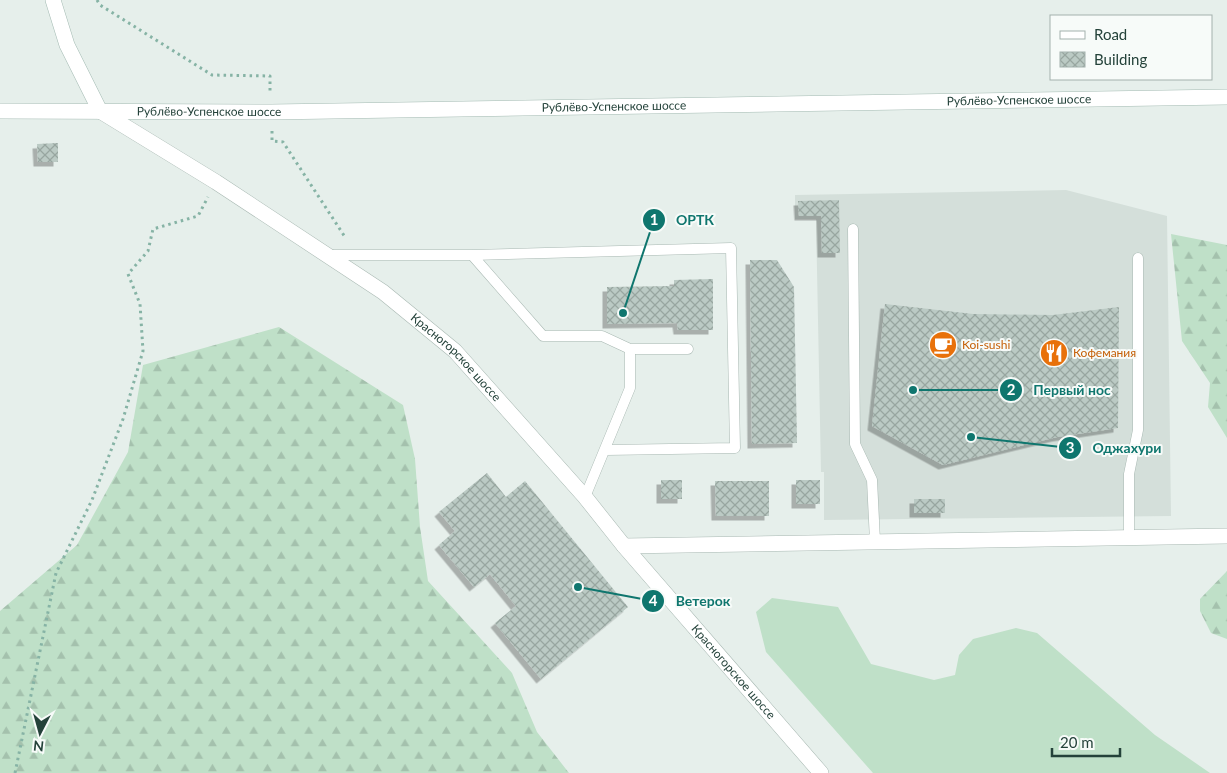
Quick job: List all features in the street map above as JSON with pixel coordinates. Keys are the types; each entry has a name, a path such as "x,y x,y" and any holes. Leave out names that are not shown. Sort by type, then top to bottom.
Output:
{"street":[{"path":"53,0 68,45 100,111"},
{"name":"Рублёво-Успенское шоссе","path":"0,111 271,112 1227,97"},
{"name":"Красногорское шоссе","path":"100,111 216,182 383,292 455,351 584,497 820,773"},
{"path":"624,546 1227,536"}],"lane":[{"path":"854,229 855,444 872,480 874,542"},
{"path":"327,255 472,255 731,248 735,448 606,450"},
{"path":"472,255 543,336 602,336 630,349 688,349"},
{"path":"1129,537 1129,474 1138,430 1138,258"},
{"path":"584,497 606,450 630,388 630,349"}],"path":[{"path":"97,0 100,4 212,74 270,76 270,93"},
{"path":"272,126 272,141 284,142 345,237"},
{"path":"15,773 56,572 92,500 124,419 143,351 140,304 128,274 148,251 153,229 198,216 216,182"}],"shaded area":[{"path":"1066,190 1167,216 1171,516 824,520 824,472 821,472 816,219 795,219 795,195"}],"green space":[{"path":"1171,234 1227,245 1227,438 1208,407 1210,383 1182,341"},
{"path":"279,327 403,405 415,459 420,527 428,581 512,673 537,732 569,773 0,773 0,611 77,545 128,452 143,365"},
{"path":"1227,571 1227,639 1211,633 1200,611 1200,599"},
{"path":"772,598 838,607 871,664 934,680 955,675 959,655 973,639 1016,628 1037,633 1155,735 1210,773 873,773 766,652 756,612"}],"building":[{"path":"58,143 58,162 38,162 37,144"},
{"path":"839,200 840,253 822,253 821,216 799,216 798,201"},
{"path":"750,260 777,260 794,287 797,443 752,444"},
{"path":"713,279 713,330 678,330 677,323 607,324 607,287 674,286 674,280"},
{"path":"885,304 973,314 1053,315 1119,307 1118,428 1057,437 943,465 872,426"},
{"path":"487,473 506,497 525,481 628,607 541,679 495,623 516,606 490,574 474,587 439,545 455,531 439,512"},
{"path":"661,480 682,480 682,499 661,499"},
{"path":"796,480 820,480 820,504 796,504"},
{"path":"715,481 769,481 769,516 716,516"},
{"path":"914,499 945,499 945,513 914,513"}],"place":[{"name":"ОРТК","path":"623,313"},
{"name":"Koi-sushi","path":"943,345"},
{"name":"Кофемания","path":"1054,353"},
{"name":"Первый нос","path":"913,390"},
{"name":"Оджахури","path":"971,437"},
{"name":"Ветерок","path":"578,587"}]}
